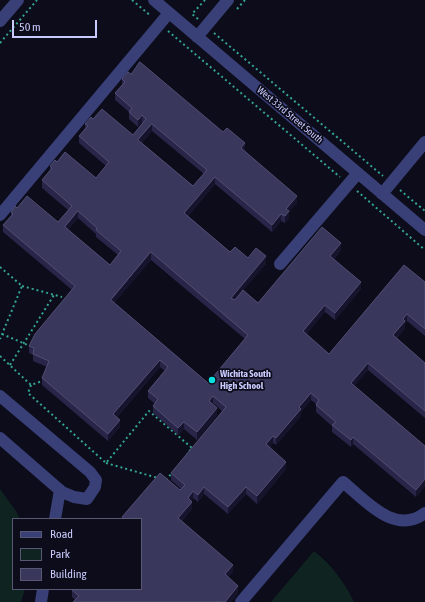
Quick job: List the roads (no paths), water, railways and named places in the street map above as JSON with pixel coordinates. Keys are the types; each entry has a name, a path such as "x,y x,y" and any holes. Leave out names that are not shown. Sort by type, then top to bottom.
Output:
{"street":[{"path":"0,20 18,0"},
{"name":"West 33rd Street South","path":"154,0 425,230"},
{"path":"197,37 228,0"},
{"path":"0,215 169,13"},
{"path":"382,194 425,142"},
{"path":"280,264 358,173"},
{"path":"0,396 90,472 96,480 95,487 87,499 74,497 60,490 0,438"},
{"path":"241,602 343,482 381,514 390,518 405,521 419,517 425,513"},
{"path":"55,518 60,490"},
{"path":"41,602 43,590"}],"place":[{"name":"Wichita South High School","path":"212,380"}]}
